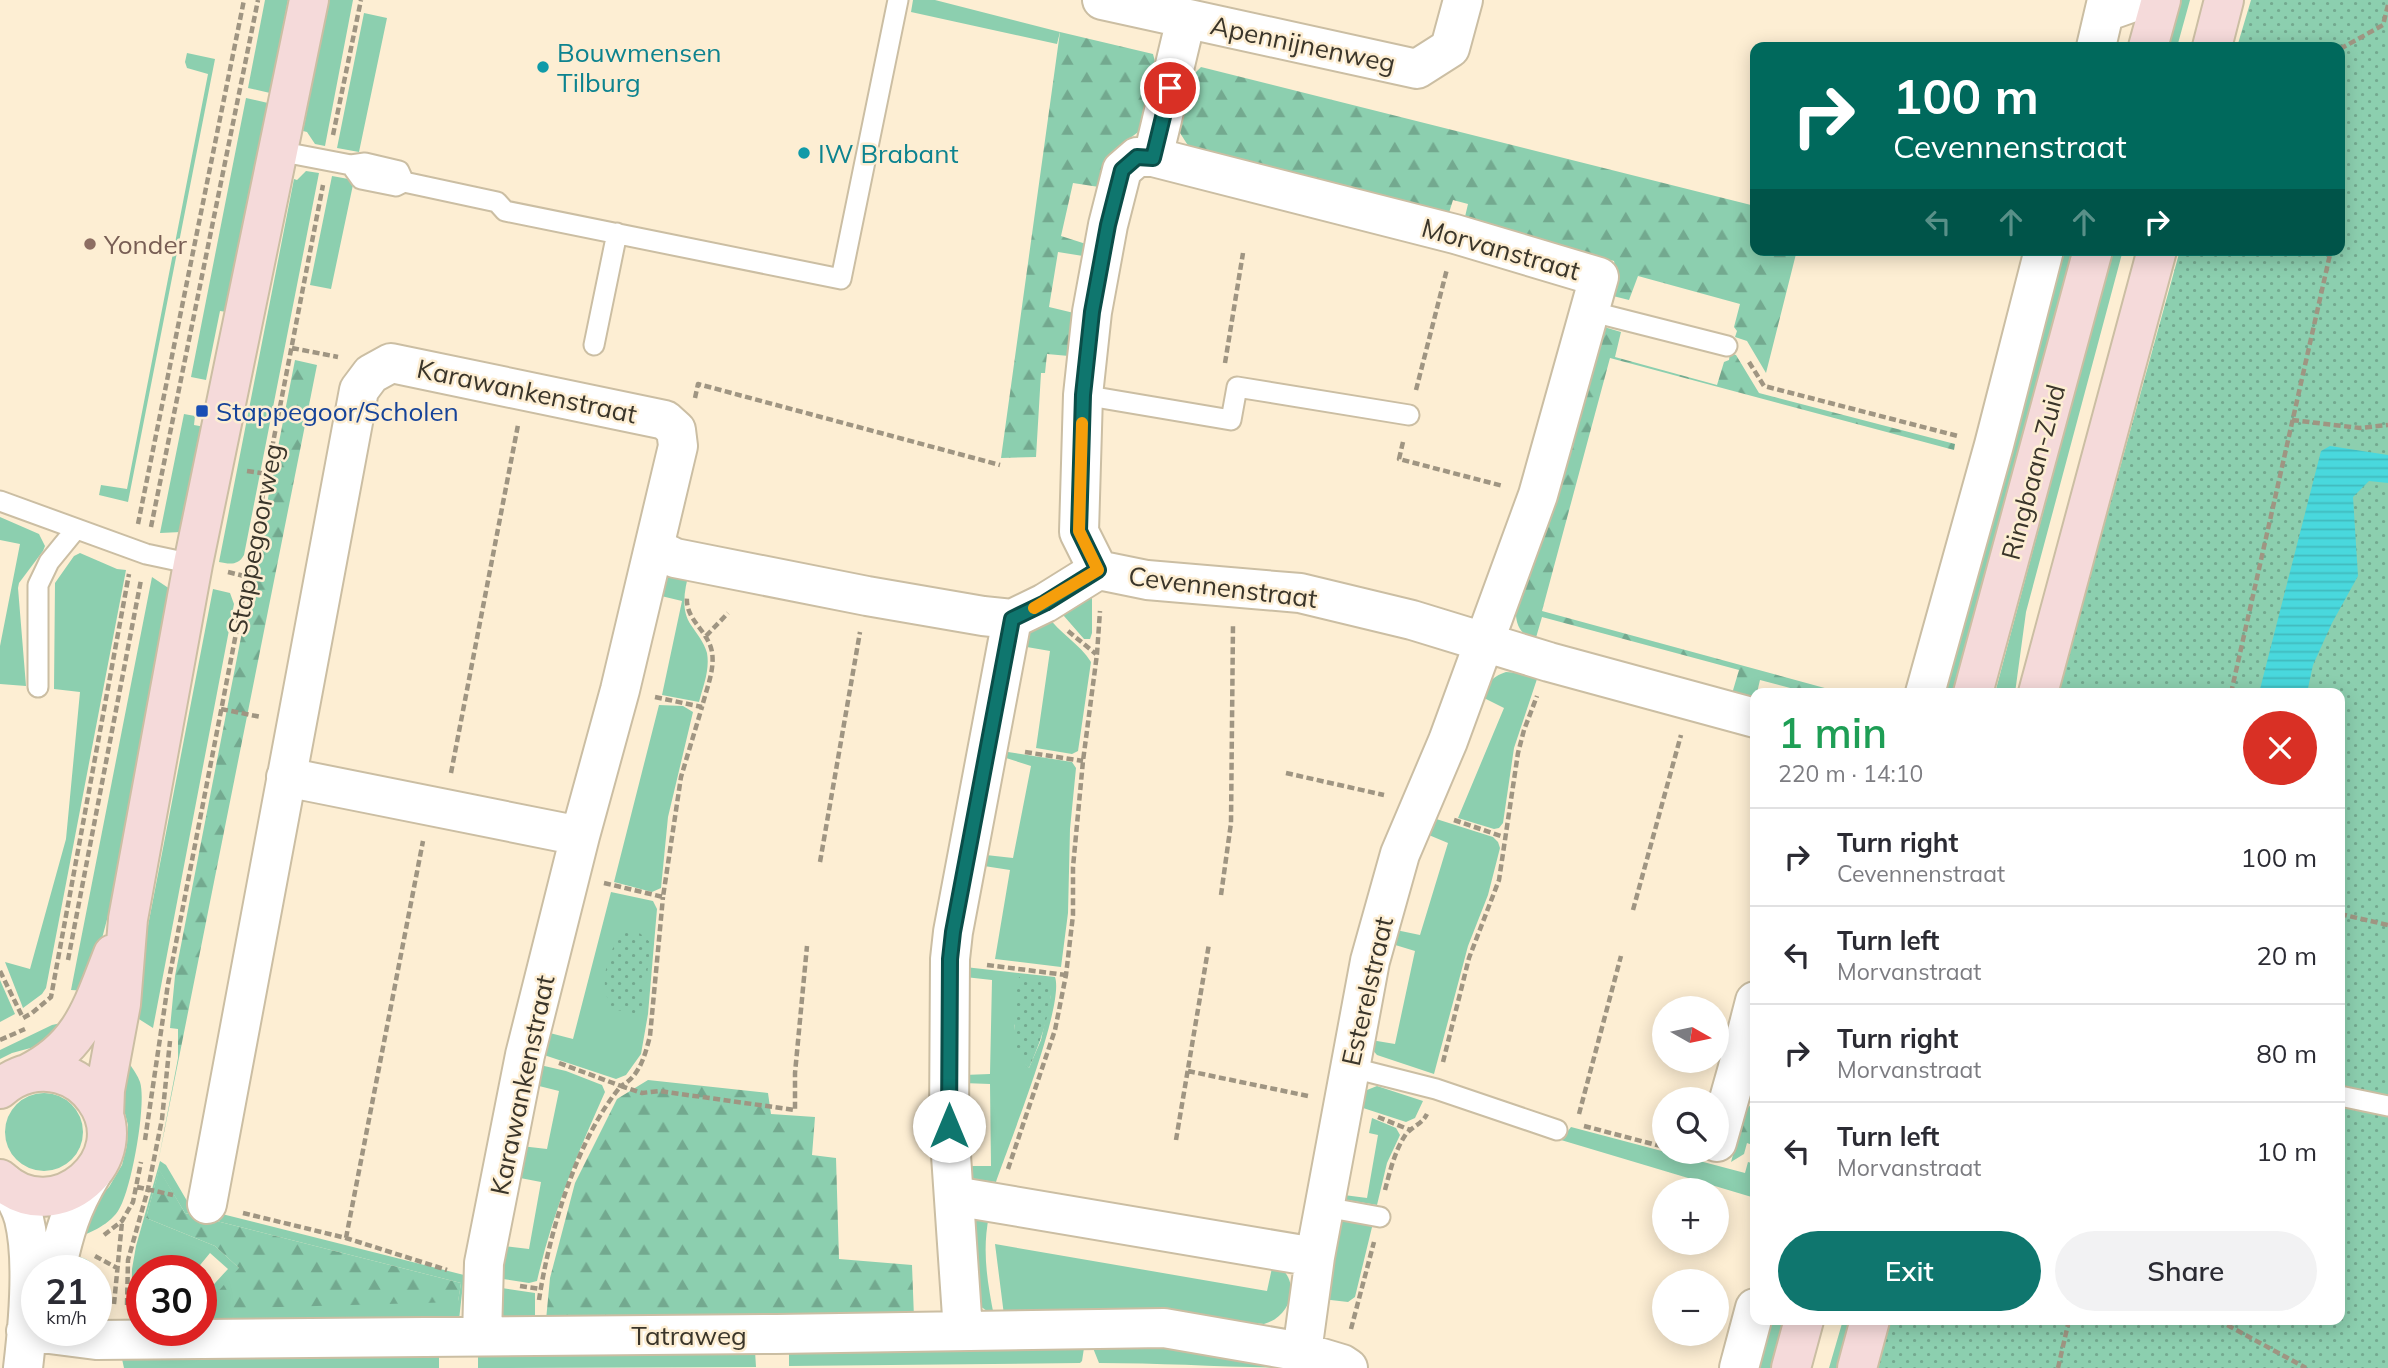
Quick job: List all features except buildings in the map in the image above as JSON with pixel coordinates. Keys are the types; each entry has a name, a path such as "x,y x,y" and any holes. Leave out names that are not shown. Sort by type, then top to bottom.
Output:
{"street":[{"name":"Stappegoorweg","path":"91,1175 100,1162 105,1147 105,1090 121,1003 128,919 193,564 309,0"},
{"name":"Apennijnenweg","path":"1102,0 1417,69 1450,48 1463,0"},
{"path":"2149,42 2161,0"},
{"path":"2213,42 2224,0"},
{"path":"1098,570 1079,531 1083,395 1094,300 1108,225 1122,170 1137,157 1153,158 1186,19"},
{"name":"Morvanstraat","path":"1153,158 1455,234 1599,277 1538,495 1484,643"},
{"name":"Ringbaan-Zuid","path":"1926,688 1994,445 2042,256"},
{"name":"Ringbaan-Zuid","path":"1974,688 2091,256"},
{"path":"2039,688 2155,256"},
{"name":"Karawankenstraat","path":"207,1204 359,390 371,374 391,363 665,420 676,430 678,446 620,690 524,1055 484,1264 482,1336"},
{"path":"655,548 676,558 694,562 867,596 1012,619 950,959 949,1126 963,1331"},
{"name":"Cevennenstraat","path":"1012,619 1045,603 1098,570 1147,580 1300,593 1412,620 1549,662 1750,717"},
{"name":"Esterelstraat","path":"1301,1352 1315,1257 1370,961 1400,854 1448,741 1484,643"},
{"path":"286,776 580,836"},
{"name":"Stappegoorweg","path":"7,1084 52,1060 76,1035 93,1005 128,919"},
{"path":"1729,1115 1746,1074 1750,1042"},
{"path":"7,1084 54,1072 79,1082 97,1102 104,1116"},
{"path":"3,1182 35,1197 51,1197 79,1186 91,1175"},
{"path":"59,1255 67,1221 91,1175"},
{"path":"3,1182 14,1195 24,1219 28,1255"},
{"path":"954,1196 1315,1257"},
{"path":"1739,1368 1750,1325"},
{"path":"1791,1368 1803,1325"},
{"path":"1857,1368 1869,1325"},
{"name":"Tatraweg","path":"217,1338 1164,1328 1301,1352 1345,1366"}],"lane":[{"path":"278,151 351,165 365,163 399,171 404,182 497,202 505,211 841,279 898,0"},
{"path":"594,345 617,233"},
{"path":"1589,311 1727,346"},
{"path":"1083,395 1231,420 1237,387 1409,415"},
{"path":"0,501 139,552 193,564"},
{"path":"38,687 38,585 49,562 76,529"},
{"path":"1346,1085 1436,1089 1557,1129"},
{"path":"2345,1097 2388,1106"},
{"path":"1325,1207 1380,1217"}],"path":[{"path":"0,971 23,1017 32,1013 51,996 244,0"},
{"path":"66,971 139,552 258,0"},
{"name":"Stappegoorweg","path":"154,1078 167,984 361,0"},
{"path":"2345,46 2383,25 2388,5"},
{"path":"1455,234 1399,458 1538,495"},
{"path":"1216,417 1243,253"},
{"path":"2232,688 2330,256"},
{"path":"1727,346 1741,350 1764,386 1994,445"},
{"path":"676,430 688,429 698,384 1000,465"},
{"path":"346,1238 525,390"},
{"path":"2292,420 2360,428 2388,425"},
{"path":"538,1336 539,1298 553,1235 567,1190 606,1103 636,1073 650,1036 663,897 681,777 711,669 712,652 706,636 689,612 687,601 694,562"},
{"path":"998,1204 1055,1030 1066,975 1073,915 1073,867 1083,761 1097,654 1100,605 1098,570"},
{"path":"1221,895 1231,823 1233,586"},
{"path":"820,862 867,596"},
{"path":"706,636 728,612"},
{"path":"1345,1366 1393,1161 1409,1130 1425,1119 1436,1089 1469,958 1499,880 1524,730 1549,662"},
{"path":"620,690 702,707"},
{"path":"1633,910 1690,701"},
{"path":"988,747 1083,761"},
{"path":"1286,773 1420,806 1507,838"},
{"path":"570,875 663,897"},
{"path":"2345,915 2388,925"},
{"path":"1176,1140 1209,944"},
{"path":"524,1055 559,1063 642,1093 659,1091 795,1110 795,1073 807,946"},
{"path":"1621,956 1576,1124 1652,1144"},
{"path":"950,959 1066,975"},
{"path":"129,1255 148,1189 162,1119 170,1041"},
{"path":"1188,1071 1346,1085"},
{"path":"137,1186 346,1238 483,1281"},
{"path":"92,1254 117,1268 122,1221"},
{"path":"2058,1368 2068,1325"},
{"path":"2227,1325 2306,1368"}],"green space":[{"path":"265,0 288,0 270,93 248,88"},
{"path":"329,0 353,0 325,146 315,144 307,132 303,131"},
{"path":"913,0 935,0 1060,32 1057,44 911,12"},
{"path":"2179,0 2190,0 2178,42 2167,42"},
{"path":"2251,0 2388,0 2388,1368 1878,1368 1890,1325 2345,1325 2345,688 2059,688 2178,256 2345,256 2345,42 2238,42"},
{"path":"364,13 387,18 359,152 337,148"},
{"path":"1060,32 1153,54 1157,69 1141,130 1115,149 1109,157 1099,187 1073,183 1061,236 1086,244 1083,256 1058,252 1049,307 1074,313 1069,356 1047,354 1045,373 1041,373 1036,457 1001,458"},
{"path":"187,53 215,59 128,502 99,495 101,485 127,489 208,74 187,68"},
{"path":"1201,67 1750,205 1750,256 1795,256 1766,373 1747,341 1735,337 1737,331 1734,327 1740,304 1638,276 1629,300 1613,296 1608,290 1615,267 1614,261 1464,221 1468,204 1453,200 1448,216 1189,147 1180,133 1179,125 1190,78"},
{"path":"246,98 268,103 227,312 220,311 206,380 191,377"},
{"path":"306,171 319,173 244,555 236,563 219,562 294,179 297,180"},
{"path":"332,176 354,180 331,289 310,285"},
{"path":"2060,256 2073,256 1956,688 1946,688"},
{"path":"2111,256 2121,256 2026,612 2016,688 1996,688"},
{"path":"1604,327 1621,332 1615,357 1717,385 1724,362 1729,360 1730,353 1736,355 1759,393 1955,444 1954,450 1610,358 1542,611 1825,688 1790,688 1760,680 1758,688 1750,688 1750,700 1731,697 1739,670 1542,617 1535,641 1520,628 1516,619 1516,608"},
{"path":"295,360 317,365 157,1168 178,1058 178,1029 170,1028 175,976"},
{"path":"184,414 195,416 194,425 205,427 181,532 160,533"},
{"path":"0,517 39,534 45,546 18,588 26,686 0,684 0,646 20,544 0,540"},
{"path":"80,553 117,569 126,570 46,988 23,1008 5,962 30,969 66,839 80,692 54,689 55,583 74,556"},
{"path":"677,570 689,572 684,599 685,612 708,659 699,702 662,695 682,601 657,595 659,586"},
{"path":"152,577 170,589 113,897 88,991 71,990"},
{"path":"213,589 230,593 234,604 153,1028 131,1014"},
{"path":"1092,595 1092,633 1090,639 1084,639 1057,608"},
{"path":"1047,615 1091,662 1078,751 1072,754 1036,748 1050,651 1021,646 1028,633"},
{"path":"1506,672 1520,673 1537,679 1514,748 1503,823 1494,829 1458,818 1504,708 1482,697 1490,681"},
{"path":"659,705 683,706 693,712 668,817 661,888 652,892 614,882"},
{"path":"1008,752 1072,762 1076,768 1070,829 1068,913 1061,967 995,959 1010,870 984,866 986,855 1013,858 1031,766 1006,758"},
{"path":"1430,817 1493,837 1500,848 1488,895 1468,946 1434,1074 1377,1055 1370,1047 1371,1040 1395,1044 1415,951 1392,944 1396,930 1420,935 1448,843 1424,833"},
{"path":"611,892 653,901 657,909 648,1014 641,1054 626,1075 616,1079 541,1054 546,1032 573,1039"},
{"path":"635,929 651,943 642,1015 612,1009 605,989 608,960 621,931"},
{"path":"965,967 1055,977 1056,993 1044,1045 996,1182 973,1179 964,1173 963,1166 991,1166 990,1084 963,1083 964,1075 990,1074 992,980 965,977","holes":["1051,995 1041,1040 1029,1068 1020,1054 1014,1025"]},
{"path":"1019,977 1052,982 1045,1026 1029,1068 1022,1061 1015,1038"},
{"path":"0,980 15,1014 0,1022"},
{"path":"61,1023 49,1043 0,1059 0,1050"},
{"path":"129,1063 139,1080 142,1093 140,1127 128,1186 114,1217 97,1229 72,1240 94,1202 109,1187 122,1165 128,1125 120,1095"},
{"path":"540,1065 566,1071 602,1085 605,1092 566,1185 537,1281 529,1283 496,1278 503,1246 529,1249 541,1182 515,1177 521,1146 547,1149 559,1091 535,1085"},
{"path":"648,1080 768,1093 771,1114 815,1117 812,1155 836,1158 839,1259 912,1265 914,1318 546,1320 550,1278 575,1183 617,1099"},
{"path":"1377,1086 1423,1101 1415,1118 1406,1122 1357,1106 1362,1092"},
{"path":"44,1093 59,1096 71,1105 80,1117 83,1132 80,1147 71,1159 59,1168 44,1171 29,1168 17,1159 8,1147 5,1132 8,1117 17,1105 29,1096"},
{"path":"1750,1106 1750,1144 1747,1143 1744,1154 1731,1162 1745,1111"},
{"path":"1372,1118 1396,1128 1400,1135 1387,1163 1377,1205 1341,1199 1344,1195 1367,1198 1378,1135 1369,1133"},
{"path":"1571,1127 1652,1148 1652,1164 1711,1164 1745,1173 1750,1163 1750,1197 1729,1190 1729,1178 1688,1178 1561,1140"},
{"path":"160,1161 166,1165 190,1206 464,1275 459,1320 217,1326 217,1281 228,1269 217,1259 217,1255 134,1255","holes":["159,1170 185,1213 461,1283 458,1301 239,1268 215,1246 146,1218"]},
{"path":"159,1169 185,1213 461,1283 458,1302 217,1309 217,1293 239,1268 215,1246 146,1218"},
{"path":"989,1216 986,1266 994,1316 973,1301 973,1219"},
{"path":"1337,1217 1373,1223 1355,1297 1348,1302 1322,1299"},
{"path":"995,1244 1267,1291 1272,1268 1284,1271 1289,1278 1291,1295 1285,1310 1264,1324 1186,1317 1004,1315"},
{"path":"495,1287 535,1293 535,1329 509,1321 500,1313"},
{"path":"1767,1325 1784,1325 1772,1368 1755,1368"},
{"path":"1842,1325 1853,1325 1840,1368 1829,1368"},
{"path":"1084,1348 1080,1363 789,1366 789,1351"},
{"path":"1093,1348 1167,1348 1308,1368 1099,1363"},
{"path":"755,1351 756,1367 478,1368 478,1354"},
{"path":"439,1355 439,1368 124,1368 122,1359"}],"water":[{"path":"2330,446 2388,455 2388,483 2369,481 2353,497 2358,576 2313,665 2308,688 2260,688 2321,451"}],"slow traffic":[{"path":"1034,608 1098,570 1079,531 1082,423"}],"place":[{"name":"Bouwmensen Tilburg","path":"543,67"},
{"name":"IW Brabant","path":"804,153"},
{"name":"Yonder","path":"90,244"},
{"name":"Stappegoor/Scholen","path":"202,411"}],"route":[{"path":"949,1126 950,959 953,932 1012,619 1045,603 1098,570 1079,531 1083,395 1092,312 1108,225 1122,170 1137,157 1153,158 1170,88"}]}
